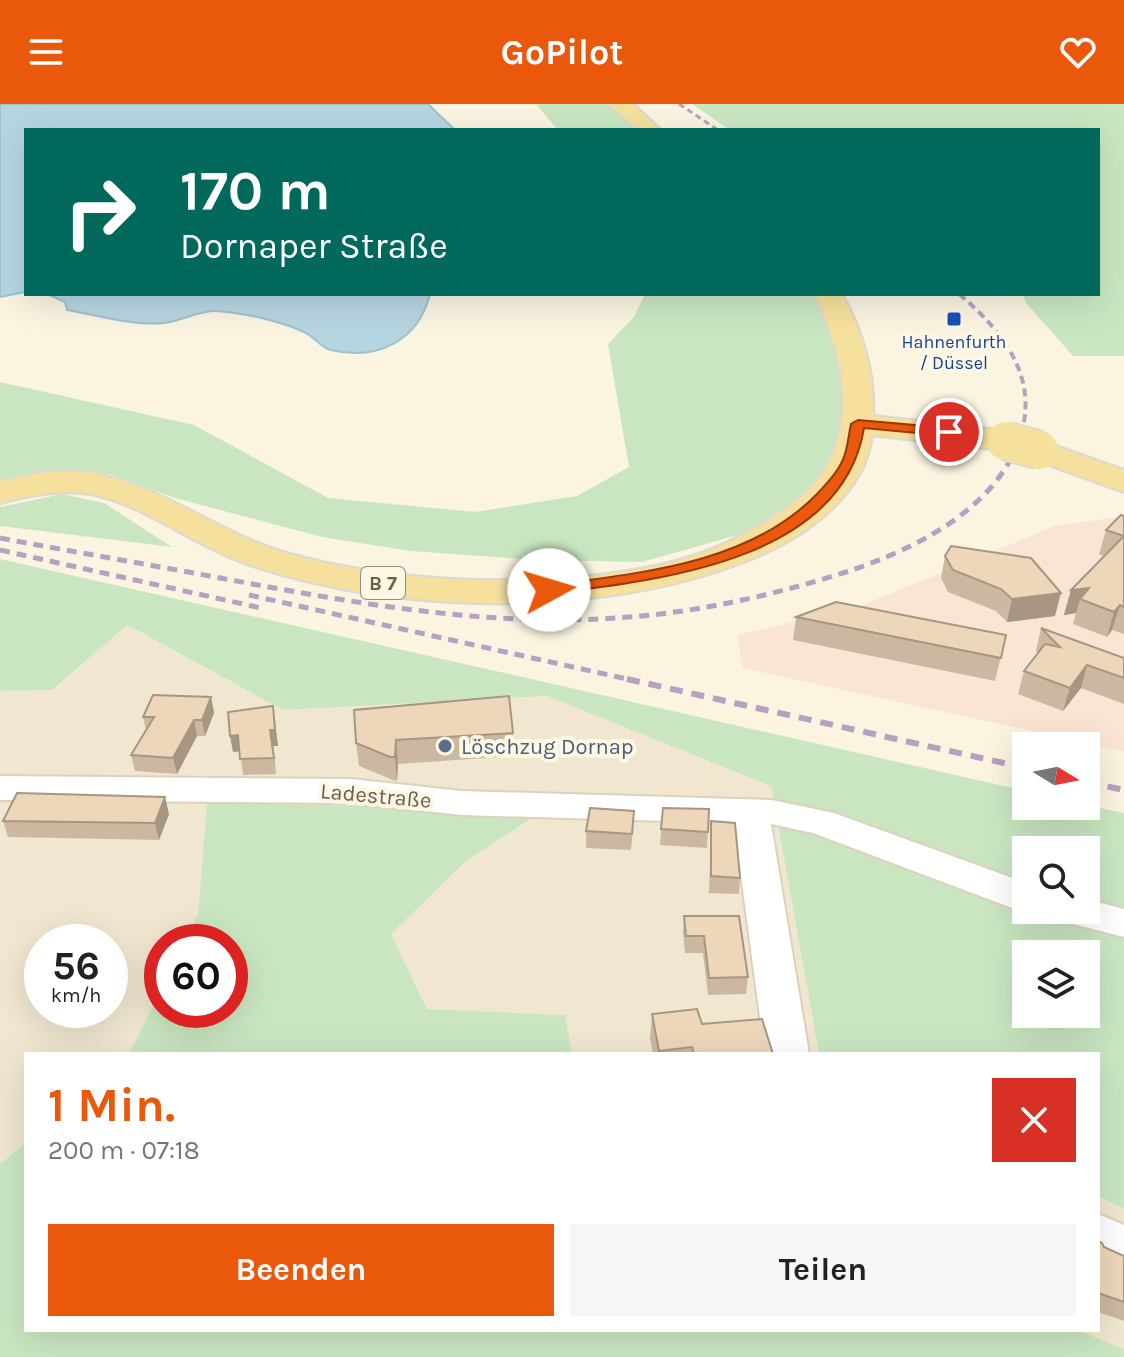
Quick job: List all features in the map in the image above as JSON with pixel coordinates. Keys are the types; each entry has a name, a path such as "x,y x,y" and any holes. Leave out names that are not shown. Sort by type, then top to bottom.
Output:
{"main road":[{"path":"620,104 648,128"},
{"name":"B 7","path":"0,492 58,481 107,485 131,493 250,553 357,579 479,588 574,588 688,567 759,544 787,529 838,480 852,455 858,424 856,366 838,311 829,296"},
{"path":"858,424 1000,440 1039,450 1124,482"}],"street":[{"name":"Ladestraße","path":"0,788 296,790 462,803 751,811 821,822 1012,893"},
{"path":"751,811 787,1052"},
{"path":"1100,917 1124,923"},
{"path":"1100,1237 1124,1250"}],"shaded area":[{"path":"1124,516 1124,751 1100,746 1100,732 1037,732 743,668 737,635 858,607 1055,526"},
{"path":"126,625 283,710 547,696 771,786 819,1052 572,1052 564,1015 427,1009 391,934 466,861 545,811 207,804 198,914 193,924 144,924 144,1025 131,1052 24,1052 24,1144 0,1164 0,691 52,690"},
{"path":"1100,1197 1124,1209 1124,1349 1083,1332 1100,1332"}],"green space":[{"path":"536,104 607,104 636,128 556,128"},
{"path":"692,104 1124,104 1124,356 1073,356 1026,303 1024,296 1100,296 1100,128 727,128"},
{"path":"644,296 818,296 834,338 846,413 819,491 759,529 642,562 539,560 411,551 322,537 175,498 110,474 43,473 0,483 0,382 194,425 328,498 475,512 577,496 629,467 608,344 634,317"},
{"path":"62,494 104,503 172,547 0,526 0,507"},
{"path":"0,559 1012,788 1012,820 1100,820 1100,808 1124,813 1124,1209 1100,1197 1100,1052 819,1052 771,786 547,696 283,710 127,625 52,690 0,691"},
{"path":"207,803 547,809 466,861 391,934 427,1009 565,1015 572,1052 130,1052 144,1024 144,1028 248,1028 248,924 193,924 198,914"},
{"path":"24,1144 24,1332 1083,1332 1124,1349 1124,1357 0,1357 0,1164"}],"water":[{"path":"0,104 428,104 453,128 24,128 24,292 0,297"},
{"path":"52,296 429,296 425,310 406,335 380,349 348,353 327,349 310,335 296,329 251,316 210,311 152,324 67,310 65,302"}],"building":[{"path":"1121,515 1124,516 1124,536 1106,530"},
{"path":"1124,536 1124,607 1120,605 1114,612 1080,599 1089,588 1071,590"},
{"path":"951,546 1031,558 1061,593 1012,599 1001,589 953,570 945,556"},
{"path":"836,602 1006,635 1001,658 796,617"},
{"path":"1041,628 1124,658 1124,678 1087,665 1070,688 1024,671 1045,644 1060,647"},
{"path":"153,695 211,697 202,720 194,720 173,758 131,755 154,717 143,717"},
{"path":"509,696 513,733 396,740 395,757 356,743 354,710"},
{"path":"273,706 275,730 270,730 274,758 240,759 238,735 230,736 228,712"},
{"path":"17,793 165,797 155,823 3,821"},
{"path":"590,808 634,811 632,834 586,831"},
{"path":"663,808 709,809 708,832 661,829"},
{"path":"711,821 735,823 740,878 711,876"},
{"path":"684,916 739,916 748,977 709,978 704,936 686,936"},
{"path":"697,1009 702,1024 762,1019 772,1052 693,1052 692,1047 659,1051 652,1014"},
{"path":"1100,1242 1124,1256 1124,1302 1100,1294"}],"railway":[{"path":"679,104 715,128"},
{"path":"961,296 991,325 1015,360 1025,399 1018,443"},
{"path":"0,538 318,596 417,610 516,619 645,616 704,608 790,589 898,552 948,524 971,507 1007,466 1019,441"},
{"path":"0,550 261,608"},
{"path":"249,595 627,679"},
{"path":"627,679 636,681"},
{"path":"627,679 1012,765"},
{"path":"1100,785 1124,790"}],"place":[{"name":"Hahnenfurth / Düssel","path":"954,319"},
{"name":"Löschzug Dornap","path":"445,746"}],"route":[{"path":"549,590 635,579 688,567 759,544 787,529 826,495 838,480 850,462 858,424 949,432"}]}
